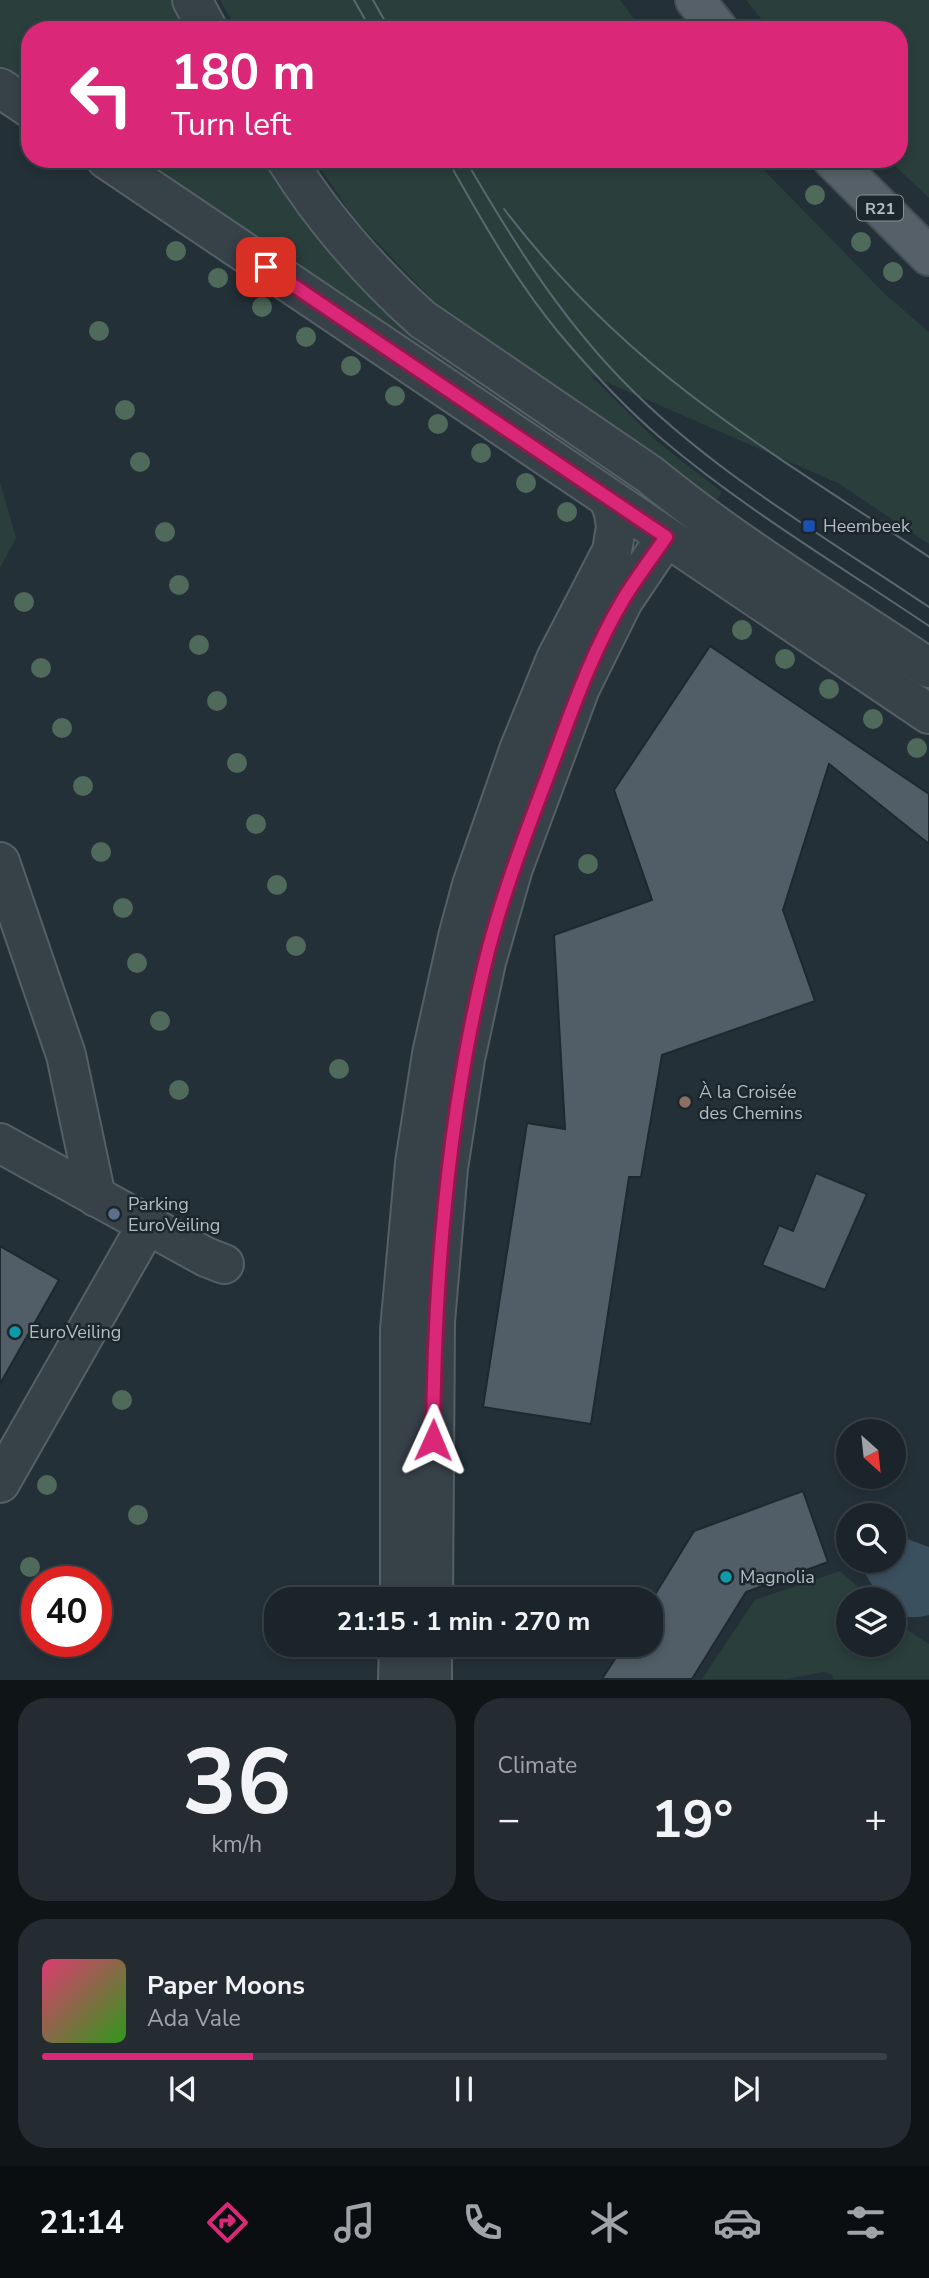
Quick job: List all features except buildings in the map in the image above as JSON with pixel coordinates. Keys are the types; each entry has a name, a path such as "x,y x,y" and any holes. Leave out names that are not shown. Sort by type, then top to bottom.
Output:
{"main road":[{"path":"695,0 712,21"},
{"name":"R21","path":"841,168 929,256"}],"street":[{"path":"192,0 203,21"},
{"path":"0,88 21,102"},
{"path":"119,168 929,714"},
{"path":"292,168 336,230 422,319 649,474 714,524 929,668"},
{"path":"400,1587 400,1330 415,1163 432,1054 472,885 514,762 556,659 612,551 615,527 609,499"},
{"path":"433,1587 435,1322 447,1168 464,1059 486,962 513,868 580,688 623,601 666,537"},
{"path":"0,862 66,1055 96,1197"},
{"path":"0,1143 223,1264"},
{"path":"0,1483 147,1225"},
{"path":"398,1679 399,1657"},
{"path":"432,1657 432,1679"}],"green space":[{"path":"0,0 178,0 190,21 21,21 21,81 0,67"},
{"path":"220,0 620,0 635,21 232,21"},
{"path":"746,0 929,0 929,198 897,168 908,168 908,21 763,21"},
{"path":"150,168 278,168 306,210 702,526 696,535"},
{"path":"320,168 762,168 886,295 929,332 929,544 838,483 590,375 659,443 722,492 711,508 440,308 354,218"},
{"path":"0,482 16,538 0,568"},
{"path":"836,1572 842,1573 858,1587 836,1587 836,1657 906,1657 906,1629 929,1644 929,1679 833,1679 832,1675 824,1672 787,1679 702,1679 755,1600"}],"water":[{"path":"906,1538 929,1547 929,1615 906,1616 906,1587 873,1587 865,1573 906,1573"}],"tram line":[{"path":"354,0 366,21"},
{"path":"373,0 385,21"},
{"path":"452,168 499,249 543,313 583,361 635,415 727,490 929,626"},
{"path":"470,168 556,302 599,355 656,413 692,444 769,501 929,607"},
{"path":"504,209 545,259 590,307 662,373 747,436 929,557"}],"place":[{"name":"Heembeek","path":"809,526"},
{"name":"À la Croisée des Chemins","path":"685,1102"},
{"name":"Parking EuroVeiling","path":"114,1214"},
{"name":"EuroVeiling","path":"15,1332"},
{"name":"Magnolia","path":"726,1577"}],"route":[{"path":"266,267 666,537 623,601 580,688 513,868 486,962 464,1059 447,1168 435,1322 433,1440"}]}
